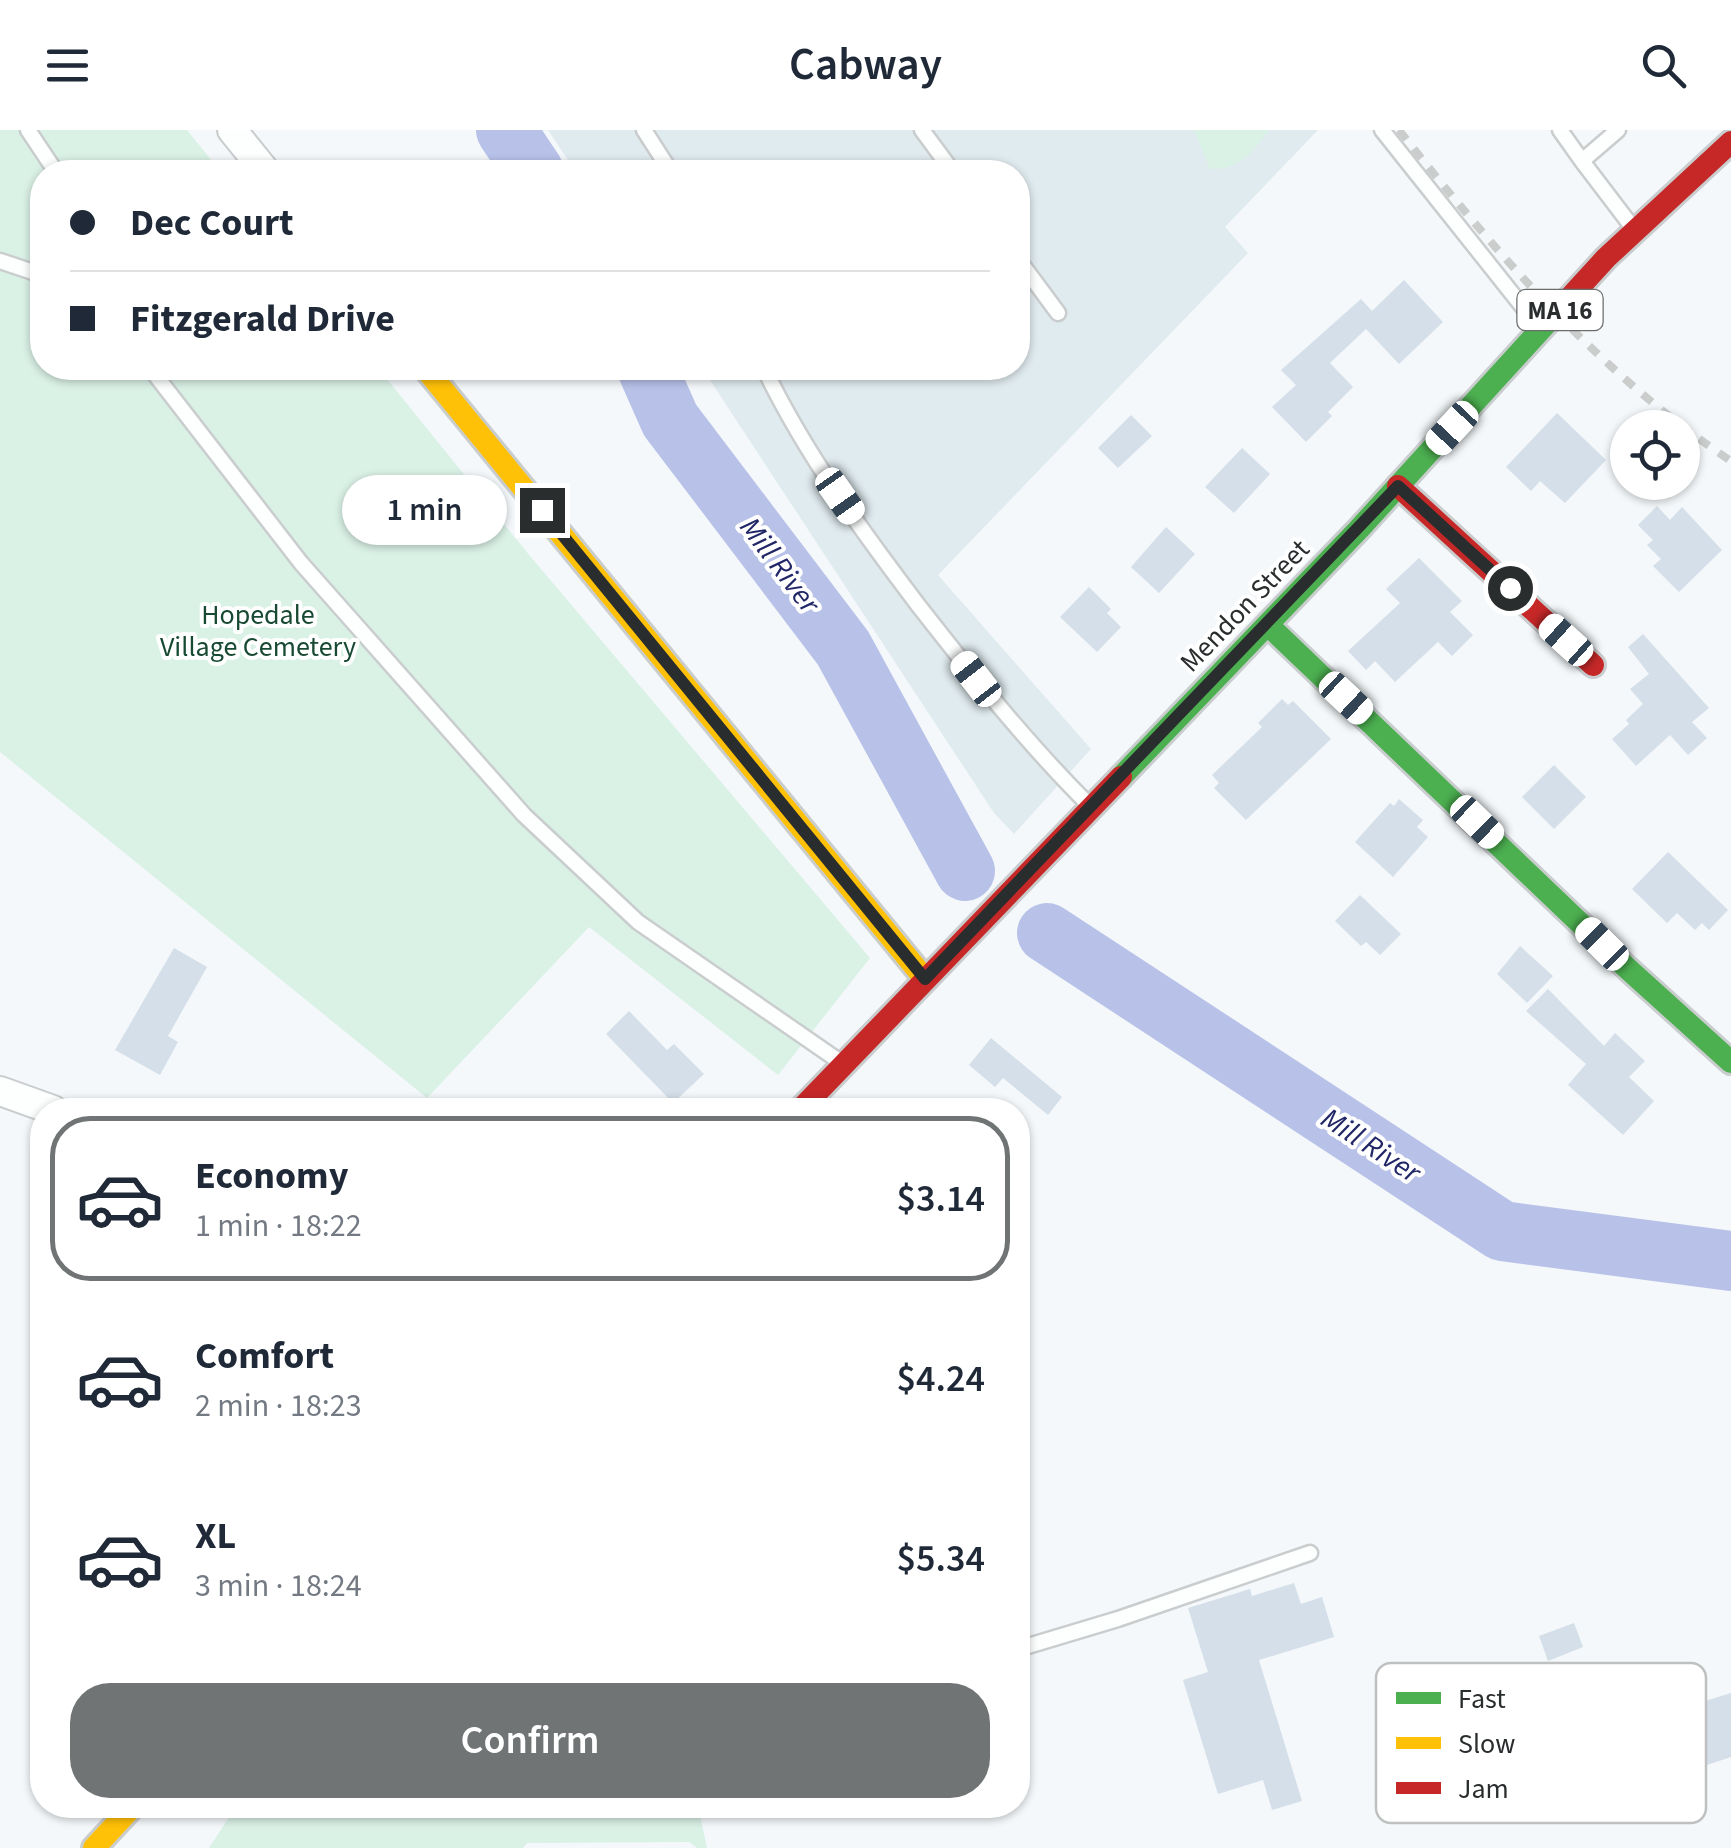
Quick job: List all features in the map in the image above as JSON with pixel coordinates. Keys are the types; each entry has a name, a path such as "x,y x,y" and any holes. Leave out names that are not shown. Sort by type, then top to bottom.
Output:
{"street":[{"path":"232,130 256,160"},
{"name":"Mendon Street","path":"811,1098 1268,624 1635,231 1731,142"},
{"path":"435,380 925,979"},
{"path":"1398,486 1594,665"},
{"path":"1268,624 1628,969 1731,1062"},
{"path":"0,1091 30,1102"},
{"path":"94,1848 122,1818"}],"lane":[{"path":"28,130 48,160"},
{"path":"644,130 663,160"},
{"path":"922,130 945,160"},
{"path":"1382,130 1541,330"},
{"path":"1560,130 1635,231"},
{"path":"1582,160 1618,130"},
{"path":"0,261 30,271"},
{"path":"1030,275 1058,313"},
{"path":"159,380 301,563 524,816 638,922 844,1064"},
{"path":"771,380 831,483 898,578 1002,711 1092,807"},
{"path":"1030,1645 1118,1619 1310,1553"}],"shaded area":[{"path":"548,130 1318,130 1225,227 1248,253 938,575 1091,749 1014,834 994,813 710,380 1030,380 1030,160 568,160"}],"green space":[{"name":"Hopedale Village Cemetery","path":"0,130 187,130 211,160 30,160 30,380 388,380 530,556 870,958 778,1075 589,927 427,1098 0,752"},
{"path":"1194,130 1269,130 1237,163 1210,169"},
{"path":"229,1818 701,1818 707,1848 697,1848 689,1842 527,1843 523,1848 209,1848"}],"building":[{"path":"1404,280 1443,322 1399,364 1366,329 1330,363 1353,387 1306,442 1272,407 1296,385 1281,370 1361,299 1372,311"},
{"path":"1557,413 1606,460 1565,503 1540,481 1531,491 1506,467"},
{"path":"1131,415 1152,436 1118,468 1098,448"},
{"path":"1242,448 1270,474 1234,513 1205,487"},
{"path":"1657,506 1670,520 1682,507 1722,550 1679,592 1653,566 1661,559 1647,545 1653,540 1638,525"},
{"path":"1166,527 1195,554 1159,593 1131,567"},
{"path":"1419,558 1462,601 1450,612 1473,635 1452,656 1438,642 1395,682 1375,661 1366,670 1348,651 1400,603 1386,589"},
{"path":"1089,587 1111,609 1107,613 1121,627 1097,652 1060,617"},
{"path":"1643,634 1709,708 1692,722 1707,738 1688,755 1670,735 1636,766 1612,739 1643,704 1630,689 1649,674 1628,647"},
{"path":"1282,699 1288,705 1293,701 1331,739 1246,820 1214,788 1219,783 1212,775 1262,727 1258,723"},
{"path":"1554,765 1586,797 1554,829 1522,797"},
{"path":"1399,799 1423,820 1417,827 1428,837 1393,877 1355,842 1390,803 1394,806"},
{"path":"1668,852 1728,910 1709,930 1702,923 1695,930 1677,913 1667,923 1632,889"},
{"path":"1360,895 1401,934 1380,955 1366,942 1361,946 1335,921"},
{"path":"1520,946 1553,976 1527,1003 1497,974"},
{"path":"174,948 207,967 168,1036 178,1042 160,1075 115,1050"},
{"path":"1548,989 1604,1046 1615,1033 1645,1061 1629,1077 1654,1101 1623,1135 1568,1085 1586,1064 1526,1011"},
{"path":"629,1011 667,1050 674,1044 704,1074 678,1098 668,1098 606,1034"},
{"path":"991,1038 1062,1097 1048,1115 1003,1078 995,1087 969,1065"},
{"path":"1294,1583 1301,1604 1322,1597 1334,1637 1259,1660 1302,1801 1272,1810 1263,1780 1218,1794 1183,1680 1208,1672 1188,1608 1250,1589 1252,1596"},
{"path":"1574,1623 1583,1647 1548,1661 1539,1636"},
{"path":"1731,1693 1731,1757 1706,1765 1706,1701"}],"waterway":[{"name":"Mill River","path":"506,130 526,160"},
{"name":"Mill River","path":"652,380 670,420 843,648 965,871"},
{"name":"Mill River","path":"1047,933 1502,1231 1731,1261"}],"railway":[{"path":"1399,130 1552,309 1638,390 1731,461"}],"traffic: fast":[{"path":"1121,777 1359,529 1564,304"},
{"path":"1268,625 1628,969 1731,1062"}],"traffic: slow":[{"path":"435,380 925,979"},
{"path":"94,1848 122,1818"}],"traffic: jam":[{"path":"1564,304 1606,258 1731,142"},
{"path":"1398,486 1593,665"},
{"path":"812,1098 1121,777"}],"route":[{"path":"542,510 925,979 1398,486 1510,588"}]}
